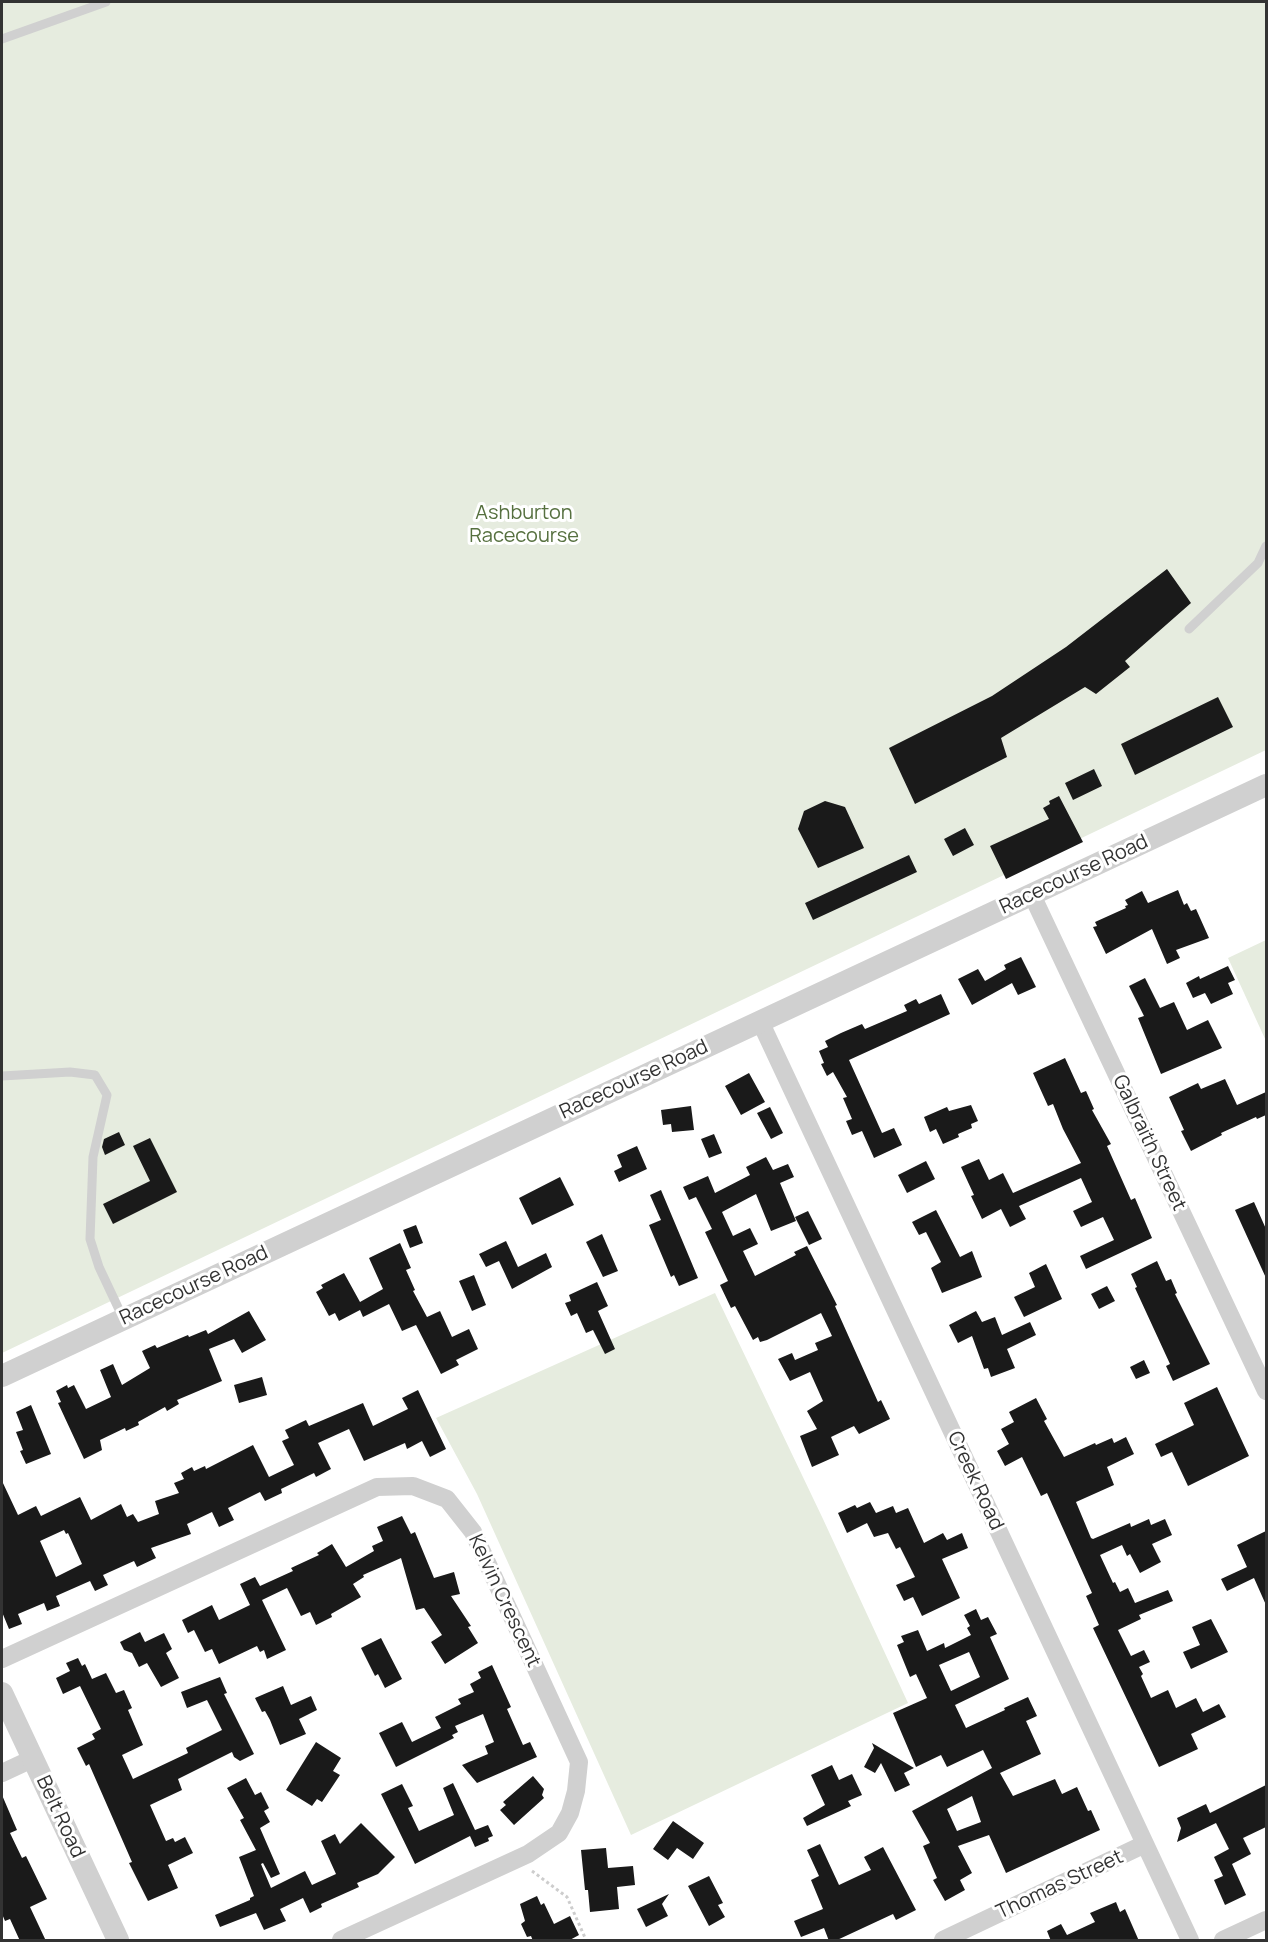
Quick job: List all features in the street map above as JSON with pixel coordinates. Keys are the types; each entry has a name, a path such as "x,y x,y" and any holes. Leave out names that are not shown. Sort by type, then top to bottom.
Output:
{"street":[{"name":"Racecourse Road","path":"2,1376 1266,784"},
{"name":"Galbraith Street","path":"1032,895 1266,1391"},
{"name":"Creek Road","path":"760,1021 1190,1941"},
{"name":"Kelvin Crescent","path":"2,1659 377,1487 413,1486 447,1499 473,1532 579,1762 576,1791 570,1813 559,1833 528,1854 341,1941"},
{"name":"Belt Road","path":"2,1693 118,1941"},
{"path":"2,1773 32,1759"},
{"name":"Thomas Street","path":"943,1941 1145,1844"},
{"path":"1223,1941 1266,1920"}],"lane":[{"path":"2,39 106,2"},
{"path":"1189,629 1257,563 1266,546"},
{"path":"2,1076 70,1072 95,1076 107,1095 93,1157 90,1239 99,1268 123,1319"}],"path":[{"path":"528,1868 567,1897 586,1941"}],"green space":[{"name":"Ashburton Racecourse","path":"2,2 1266,2 1266,750 2,1353"},
{"path":"1266,940 1266,1041 1228,958"},
{"path":"715,1293 908,1703 631,1835 477,1494 436,1418"}],"building":[{"path":"1167,569 1191,603 1125,661 1130,667 1096,694 1085,687 1001,738 1007,757 915,804 889,748 992,696 1066,647"},
{"path":"1218,697 1233,727 1135,775 1121,744"},
{"path":"1094,769 1102,786 1073,800 1065,783"},
{"path":"1059,796 1083,842 1006,879 990,846 1049,819 1043,808 1050,804 1049,801"},
{"path":"825,801 845,807 864,848 818,868 798,829 804,811"},
{"path":"965,828 974,845 953,856 944,839"},
{"path":"909,855 917,872 813,920 805,903"},
{"path":"1178,890 1184,905 1187,903 1191,911 1196,909 1209,938 1176,950 1180,958 1167,964 1152,929 1106,954 1093,927 1097,926 1095,922 1126,908 1125,906 1128,905 1125,900 1142,891 1148,903"},
{"path":"1021,957 1036,987 1018,995 1012,983 972,1005 958,979 978,969 985,981 1006,969 1004,965"},
{"path":"1228,966 1235,980 1228,983 1233,994 1211,1004 1205,993 1193,998 1186,983"},
{"path":"1145,978 1160,1008 1174,1002 1187,1030 1208,1020 1222,1048 1161,1074 1138,1018 1144,1016 1129,986"},
{"path":"941,994 950,1014 849,1060 882,1133 894,1128 902,1145 874,1158 862,1131 852,1135 846,1121 852,1119 843,1098 847,1097 833,1072 827,1076 821,1064 824,1063 819,1051 828,1047 825,1041 841,1033 862,1024 865,1029 907,1011 904,1005 916,999 919,1004"},
{"path":"1065,1058 1081,1093 1086,1091 1094,1109 1092,1110 1111,1144 1107,1146 1131,1200 1135,1198 1152,1238 1086,1269 1080,1256 1114,1240 1103,1217 1081,1227 1073,1211 1092,1202 1081,1178 1019,1206 1026,1219 1010,1227 1001,1209 982,1219 961,1167 979,1159 989,1180 1003,1173 1013,1193 1081,1163 1053,1104 1048,1106 1033,1073"},
{"path":"749,1073 765,1102 741,1115 725,1086"},
{"path":"1225,1079 1237,1105 1266,1092 1266,1115 1257,1119 1256,1117 1221,1133 1222,1135 1191,1151 1169,1097 1198,1083 1201,1089"},
{"path":"971,1105 978,1121 971,1124 972,1128 958,1134 959,1137 943,1144 936,1129 930,1132 924,1117 947,1107 949,1111"},
{"path":"691,1106 694,1130 672,1132 671,1124 663,1125 661,1110"},
{"path":"770,1107 783,1133 771,1139 757,1113"},
{"path":"119,1132 125,1145 105,1155 102,1147 104,1139"},
{"path":"714,1134 722,1153 709,1158 701,1139"},
{"path":"150,1138 177,1192 113,1224 103,1204 150,1181 133,1146"},
{"path":"637,1146 647,1169 619,1182 614,1171 622,1167 617,1155"},
{"path":"766,1157 773,1170 788,1164 794,1177 780,1183 796,1221 771,1231 756,1194 722,1212 733,1236 750,1228 758,1244 743,1251 755,1276 796,1255 794,1252 807,1246 837,1305 835,1306 878,1402 881,1400 890,1419 859,1434 854,1426 831,1437 839,1455 812,1467 800,1436 817,1429 807,1411 823,1401 810,1372 790,1381 778,1359 792,1353 795,1360 818,1350 815,1343 832,1336 821,1313 767,1340 760,1342 758,1337 753,1340 735,1306 731,1308 720,1285 728,1281 705,1232 712,1229 696,1197 689,1200 683,1187 708,1176 715,1193 750,1175 746,1167"},
{"path":"926,1161 935,1179 907,1193 898,1175"},
{"path":"560,1177 574,1205 532,1225 519,1198"},
{"path":"661,1190 698,1278 679,1286 674,1275 671,1277 649,1225 661,1220 650,1195"},
{"path":"1254,1202 1266,1229 1266,1278 1235,1210"},
{"path":"936,1210 960,1257 972,1251 982,1277 942,1293 931,1268 941,1262 926,1232 919,1235 912,1222"},
{"path":"808,1211 822,1239 809,1245 795,1217"},
{"path":"416,1225 423,1243 410,1248 403,1230"},
{"path":"602,1234 618,1271 603,1277 586,1242"},
{"path":"506,1241 518,1267 546,1253 552,1267 512,1289 499,1261 486,1267 479,1254"},
{"path":"400,1243 411,1268 406,1270 415,1290 413,1291 427,1317 440,1311 452,1337 469,1329 478,1349 456,1360 459,1365 441,1374 416,1325 402,1331 389,1304 363,1317 360,1310 339,1321 335,1313 329,1316 316,1292 323,1288 321,1285 344,1273 360,1302 383,1289 369,1258"},
{"path":"1157,1261 1166,1281 1171,1279 1177,1293 1175,1294 1210,1364 1173,1381 1166,1366 1170,1364 1135,1288 1137,1287 1131,1274"},
{"path":"1046,1264 1062,1299 1024,1317 1014,1297 1035,1287 1029,1273"},
{"path":"474,1275 486,1305 472,1311 459,1281"},
{"path":"597,1282 608,1306 598,1311 615,1349 605,1354 593,1330 586,1333 577,1313 571,1316 565,1303 571,1301 569,1295"},
{"path":"1107,1286 1115,1301 1099,1309 1091,1294"},
{"path":"249,1311 266,1340 242,1353 234,1339 209,1349 222,1381 177,1400 179,1404 167,1411 165,1407 138,1422 139,1425 126,1431 125,1428 100,1440 102,1450 84,1459 58,1403 61,1402 56,1391 67,1385 68,1388 74,1385 86,1409 111,1397 100,1370 113,1364 122,1385 150,1368 142,1351 155,1345 157,1348 206,1330 208,1334"},
{"path":"976,1311 982,1322 995,1317 1002,1335 1030,1322 1036,1335 1007,1349 1015,1368 991,1377 988,1368 984,1369 972,1336 958,1343 949,1325"},
{"path":"1144,1360 1150,1373 1136,1379 1130,1367"},
{"path":"262,1377 267,1395 239,1403 234,1385"},
{"path":"1217,1387 1249,1456 1188,1486 1172,1452 1161,1457 1155,1444 1194,1425 1184,1403"},
{"path":"418,1390 446,1449 430,1457 422,1441 407,1449 405,1443 364,1461 349,1429 318,1443 331,1469 316,1477 314,1473 281,1489 282,1493 265,1501 260,1492 228,1508 234,1520 219,1527 212,1512 187,1524 191,1534 151,1548 156,1558 137,1567 134,1561 103,1575 108,1585 95,1591 90,1581 56,1596 60,1606 47,1611 44,1603 18,1614 22,1624 9,1629 2,1612 2,1481 18,1515 36,1506 41,1516 80,1497 91,1520 121,1504 127,1517 133,1514 138,1522 159,1514 155,1501 179,1493 174,1483 184,1479 181,1473 192,1467 194,1471 205,1466 206,1469 253,1445 269,1477 294,1465 282,1441 289,1438 285,1430 306,1420 309,1426 363,1403 373,1426 408,1409 402,1398","holes":["64,1530 66,1534 68,1533 82,1564 56,1577 40,1541"]},
{"path":"1036,1398 1047,1419 1044,1421 1064,1457 1095,1443 1096,1445 1112,1438 1114,1443 1126,1437 1134,1454 1107,1467 1114,1485 1076,1502 1091,1538 1130,1523 1131,1527 1149,1519 1151,1525 1165,1519 1172,1535 1152,1544 1161,1562 1140,1573 1130,1554 1127,1556 1122,1545 1100,1555 1113,1583 1115,1582 1120,1592 1128,1588 1135,1603 1168,1590 1173,1601 1139,1615 1141,1619 1118,1630 1131,1656 1144,1650 1150,1662 1139,1667 1151,1698 1168,1690 1176,1708 1196,1698 1203,1712 1219,1704 1226,1717 1191,1734 1198,1749 1159,1767 1093,1628 1099,1625 1086,1596 1092,1593 1047,1493 1041,1496 1022,1457 1005,1466 997,1451 1009,1444 1001,1429 1014,1422 1009,1412"},
{"path":"31,1405 51,1454 26,1464 20,1451 23,1450 16,1432 23,1430 16,1412"},
{"path":"870,1502 876,1513 893,1506 896,1513 908,1508 924,1543 943,1533 947,1540 962,1533 968,1548 942,1559 960,1598 922,1616 913,1597 904,1601 896,1585 915,1577 900,1547 896,1549 888,1533 874,1537 867,1523 847,1533 838,1513 855,1505 857,1508"},
{"path":"402,1516 411,1534 415,1532 434,1578 454,1572 460,1594 451,1596 471,1626 468,1627 478,1643 445,1664 431,1642 442,1635 424,1608 416,1610 401,1558 363,1575 364,1577 353,1584 361,1597 316,1625 310,1612 301,1616 287,1588 262,1600 286,1650 267,1659 264,1650 260,1652 257,1646 219,1664 212,1649 205,1652 194,1630 188,1633 182,1620 212,1605 219,1620 250,1605 240,1584 255,1577 260,1586 293,1571 291,1568 319,1555 317,1553 332,1544 346,1567 374,1551 372,1546 383,1541 377,1527"},
{"path":"1266,1531 1266,1605 1254,1578 1227,1591 1221,1579 1247,1567 1237,1545"},
{"path":"976,1609 981,1620 988,1617 997,1634 990,1637 1009,1679 955,1705 966,1728 1028,1697 1037,1716 1026,1721 1041,1754 1000,1773 1013,1796 1055,1779 1062,1794 1077,1787 1100,1830 1006,1873 989,1835 958,1846 972,1873 960,1880 965,1890 945,1901 933,1880 937,1878 923,1846 930,1843 912,1811 992,1768 983,1750 947,1767 941,1755 916,1767 893,1713 927,1698 916,1674 910,1677 897,1645 904,1642 901,1636 918,1630 927,1651 944,1643 945,1648 971,1635 967,1628 970,1626 964,1615","holes":["969,1652 980,1677 951,1691 939,1665","972,1796 981,1822 957,1831 947,1809"]},
{"path":"1211,1619 1228,1652 1191,1669 1183,1652 1200,1645 1192,1627"},
{"path":"140,1632 145,1642 164,1633 172,1649 166,1653 179,1678 161,1687 147,1663 139,1667 132,1653 124,1650 120,1642"},
{"path":"381,1638 402,1679 385,1688 378,1674 375,1676 361,1648"},
{"path":"78,1658 82,1666 85,1664 92,1679 106,1673 116,1693 124,1690 132,1708 128,1710 143,1745 122,1755 133,1779 188,1753 186,1748 222,1730 207,1700 187,1708 181,1692 220,1677 227,1693 224,1694 254,1754 240,1761 234,1757 232,1752 178,1779 182,1790 150,1805 166,1841 173,1838 175,1842 185,1837 193,1853 168,1865 178,1888 148,1901 129,1863 132,1862 89,1764 86,1766 77,1748 95,1739 92,1734 101,1729 80,1686 63,1694 56,1678 70,1671 66,1663"},
{"path":"492,1665 511,1707 507,1709 523,1745 530,1742 537,1757 477,1783 462,1765 488,1754 485,1746 494,1742 483,1714 455,1726 458,1732 452,1735 454,1738 396,1767 379,1733 402,1722 412,1742 441,1728 435,1717 461,1704 458,1699 474,1692 470,1684 481,1678 478,1672"},
{"path":"283,1686 291,1705 311,1696 317,1710 299,1719 306,1734 280,1745 270,1720 265,1711 262,1712 255,1698"},
{"path":"316,1742 341,1758 333,1771 340,1775 322,1802 317,1799 312,1806 286,1790"},
{"path":"872,1743 914,1768 904,1773 910,1785 895,1792 881,1763 875,1773 864,1767 874,1748"},
{"path":"832,1765 839,1780 852,1774 862,1795 848,1801 851,1806 807,1826 803,1818 825,1805 811,1775"},
{"path":"533,1776 544,1789 542,1795 544,1798 514,1825 500,1810 506,1805 503,1802"},
{"path":"246,1778 255,1795 261,1792 269,1808 264,1811 270,1822 260,1828 280,1874 271,1878 263,1863 261,1864 271,1888 305,1871 312,1885 336,1874 321,1841 335,1834 340,1844 361,1823 395,1857 378,1874 357,1883 359,1887 321,1904 322,1907 310,1913 303,1898 280,1909 286,1921 264,1930 256,1913 220,1927 215,1915 250,1900 254,1896 239,1857 256,1850 240,1820 244,1818 227,1788"},
{"path":"453,1783 475,1830 488,1825 493,1836 488,1838 489,1841 475,1847 470,1836 415,1864 381,1794 402,1784 413,1806 408,1808 419,1831 454,1815 443,1788"},
{"path":"1266,1785 1266,1827 1243,1838 1251,1854 1232,1864 1246,1895 1225,1905 1214,1880 1223,1876 1214,1857 1229,1849 1216,1823 1177,1842 1181,1828 1177,1818 1206,1804 1210,1813"},
{"path":"2,1795 17,1830 10,1833 22,1858 26,1856 47,1899 30,1907 46,1941 20,1941 10,1919 5,1921 2,1914"},
{"path":"673,1821 704,1843 693,1859 677,1848 668,1860 653,1849"},
{"path":"820,1844 839,1885 871,1870 864,1857 883,1847 916,1910 896,1920 893,1914 835,1941 829,1941 824,1928 801,1937 794,1921 823,1909 811,1880 819,1876 807,1850"},
{"path":"606,1848 608,1868 633,1866 635,1885 617,1887 619,1909 590,1912 581,1850"},
{"path":"709,1876 723,1903 718,1905 725,1917 709,1926 688,1886"},
{"path":"669,1894 662,1904 668,1916 646,1927 637,1909"},
{"path":"537,1896 541,1905 544,1903 554,1924 570,1916 579,1935 568,1941 533,1941 531,1936 527,1937 521,1924 525,1921 520,1904"},
{"path":"1116,1902 1120,1912 1125,1909 1139,1941 1051,1941 1047,1931 1061,1924 1067,1935 1095,1922 1090,1913"}]}
